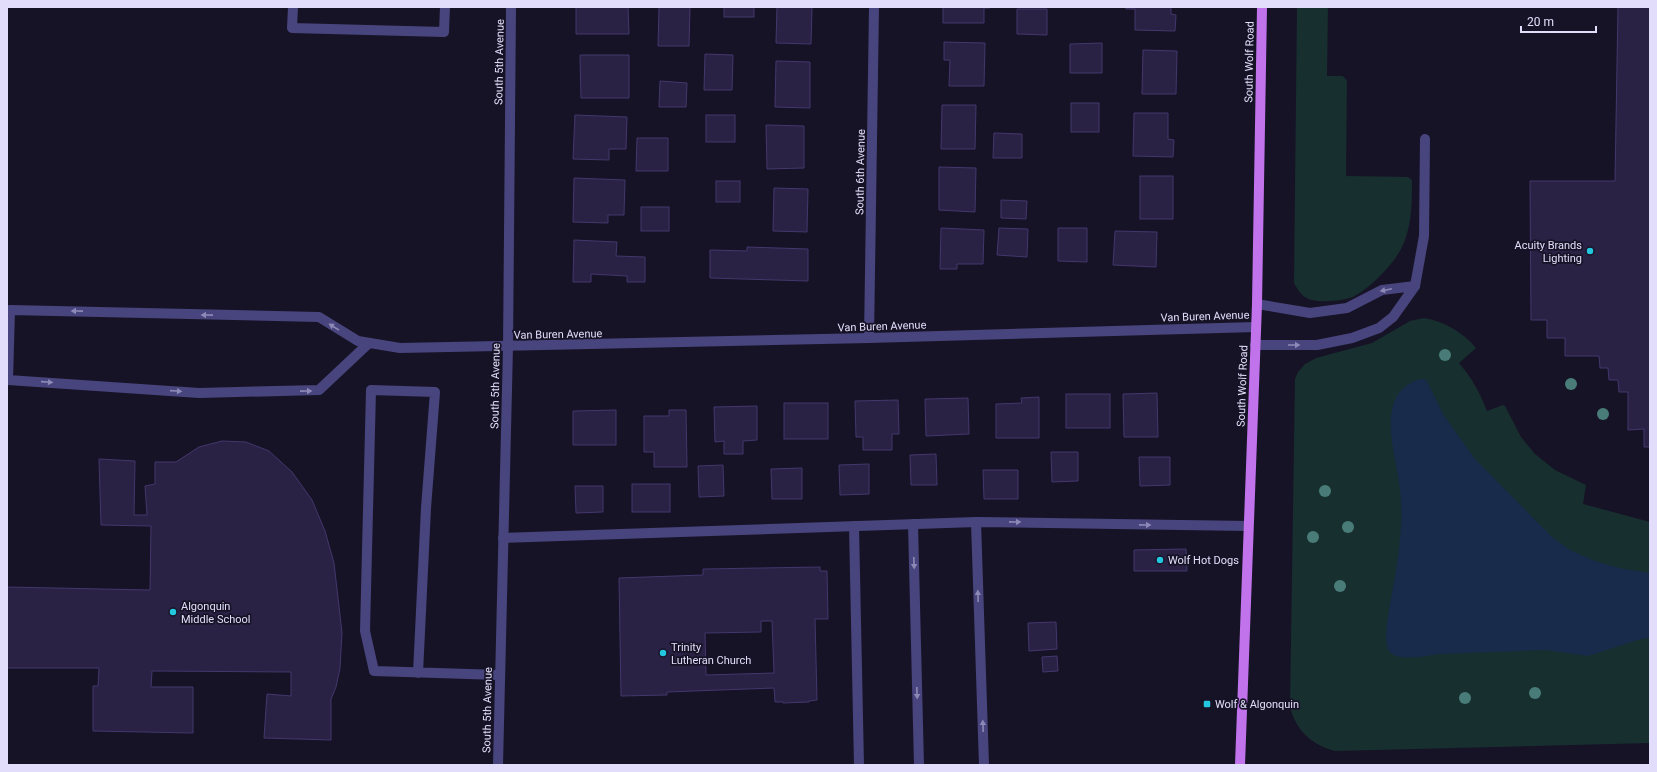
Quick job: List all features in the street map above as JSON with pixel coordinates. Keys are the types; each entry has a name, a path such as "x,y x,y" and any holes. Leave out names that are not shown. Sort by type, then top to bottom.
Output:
{"main road":[{"name":"South Wolf Road","path":"1240,765 1257,304 1262,7"}],"street":[{"path":"292,7 292,28 444,32 445,7"},
{"name":"South 5th Avenue","path":"498,765 508,347 511,7"},
{"name":"South 6th Avenue","path":"869,338 874,7"},
{"path":"1255,345 1317,345 1352,338 1379,328 1393,317 1415,286 1424,236 1425,139"},
{"path":"1257,304 1310,313 1347,308 1382,290 1415,286"},
{"name":"Van Buren Avenue","path":"369,343 319,390 199,393 8,380 10,310 319,317 358,341 400,348 508,347 1256,327"},
{"path":"418,673 426,508 435,392 371,390 364,632 374,671 418,673 500,675"},
{"path":"976,522 984,765"},
{"path":"503,538 976,522 1248,526"},
{"path":"913,524 919,765"},
{"path":"854,526 859,765"}],"green space":[{"path":"1297,7 1328,7 1327,76 1343,76 1347,81 1346,176 1408,177 1412,180 1409,224 1405,241 1397,256 1373,282 1360,293 1343,300 1315,301 1309,299 1299,291 1294,283"},
{"path":"1424,318 1431,319 1452,328 1471,342 1476,348 1459,363 1468,374 1482,398 1487,411 1503,405 1505,406 1521,437 1535,454 1555,470 1586,485 1583,504 1650,522 1650,743 1335,751 1319,745 1306,735 1300,729 1292,715 1290,706 1295,379 1298,372 1305,364 1316,358 1372,343 1410,321"}],"water":[{"path":"1420,379 1427,381 1443,414 1475,459 1552,537 1570,550 1595,561 1619,568 1650,573 1650,638 1641,639 1588,656 1546,650 1438,654 1420,657 1405,657 1398,656 1389,651 1386,636 1398,557 1401,516 1400,489 1392,443 1392,411 1396,397 1405,386"}],"building":[{"path":"576,7 628,7 629,34 576,34"},
{"path":"659,7 690,7 689,46 658,46"},
{"path":"724,7 754,7 754,17 724,17"},
{"path":"777,7 812,7 811,44 776,43"},
{"path":"943,7 990,8 984,8 984,23 943,23"},
{"path":"1126,7 1171,7 1171,14 1176,15 1175,31 1135,30 1135,9 1126,9"},
{"name":"Acuity Brands Lighting","path":"1618,7 1650,7 1650,447 1644,447 1644,429 1628,430 1628,392 1619,392 1618,380 1609,380 1608,368 1600,368 1599,356 1565,356 1565,338 1547,338 1547,320 1531,320 1530,181 1615,181"},
{"path":"1017,9 1047,9 1047,35 1017,34"},
{"path":"944,42 985,43 984,86 949,86 950,60 944,60"},
{"path":"1102,43 1102,73 1070,73 1070,44"},
{"path":"1143,50 1177,51 1176,94 1142,94"},
{"path":"705,54 733,55 732,90 704,90"},
{"path":"580,55 629,55 629,98 581,98"},
{"path":"776,61 810,62 810,108 775,107"},
{"path":"660,81 687,83 686,107 659,107"},
{"path":"1071,103 1099,103 1099,132 1071,132"},
{"path":"942,105 976,105 975,149 941,149"},
{"path":"1134,113 1168,113 1168,139 1174,140 1173,157 1133,156"},
{"path":"575,115 627,117 626,149 609,149 609,160 573,159"},
{"path":"706,115 735,115 735,142 706,142"},
{"path":"766,125 804,126 804,168 767,169"},
{"path":"994,133 1022,134 1022,158 993,158"},
{"path":"637,138 668,138 668,171 636,171"},
{"path":"939,167 976,168 975,212 939,210"},
{"path":"1140,176 1173,176 1173,219 1140,219"},
{"path":"574,178 625,180 624,215 608,215 608,223 573,222"},
{"path":"716,181 740,181 740,202 716,202"},
{"path":"774,188 808,189 807,232 773,231"},
{"path":"1001,200 1027,201 1026,219 1001,218"},
{"path":"641,207 669,207 669,231 641,231"},
{"path":"941,228 984,230 983,264 957,264 957,269 940,269"},
{"path":"999,228 1028,229 1027,257 997,255"},
{"path":"1058,228 1087,228 1087,262 1058,261"},
{"path":"1115,231 1157,232 1156,267 1113,265"},
{"path":"574,240 617,242 616,256 645,257 645,282 627,282 627,276 591,274 591,282 573,282"},
{"path":"747,247 808,249 808,281 710,278 710,250 747,251"},
{"path":"1157,393 1158,437 1124,437 1123,394"},
{"path":"1066,394 1110,394 1110,428 1066,428"},
{"path":"1039,397 1039,438 996,438 996,404 1022,403 1021,398"},
{"path":"968,398 969,434 926,436 925,399"},
{"path":"898,400 899,434 892,434 892,450 863,450 863,437 856,437 855,401"},
{"path":"784,403 828,403 828,439 784,439"},
{"path":"757,406 757,440 743,441 743,454 724,454 724,441 715,442 714,407"},
{"path":"616,410 616,445 573,445 573,411"},
{"path":"669,410 686,410 687,467 654,467 654,452 644,452 644,416 669,416"},
{"name":"Algonquin Middle School","path":"222,441 246,442 269,451 292,472 312,500 325,531 334,563 342,633 340,668 336,687 331,699 331,740 264,738 267,694 291,696 291,672 152,671 151,687 193,687 193,733 93,731 93,686 98,686 99,668 7,668 7,587 150,590 151,526 101,525 99,459 135,461 134,515 147,515 145,486 155,484 155,462 176,462 199,447"},
{"path":"1051,452 1078,452 1078,481 1052,482"},
{"path":"936,454 937,485 911,485 910,455"},
{"path":"1139,457 1170,457 1170,485 1140,486"},
{"path":"869,464 869,494 840,495 839,465"},
{"path":"723,465 724,496 699,497 698,466"},
{"path":"802,468 802,499 772,499 771,469"},
{"path":"983,470 1018,470 1018,499 984,499"},
{"path":"632,484 670,484 670,512 632,512"},
{"path":"575,486 603,486 603,512 576,513"},
{"name":"Wolf Hot Dogs","path":"1186,549 1187,571 1134,571 1134,550"},
{"name":"Trinity Lutheran Church","path":"820,567 820,571 827,571 828,619 815,619 817,700 809,702 775,702 774,688 667,692 667,695 621,696 619,578 703,575 703,569","holes":["761,621 772,621 774,673 706,675 705,633 761,632"]},
{"path":"1056,622 1057,649 1029,651 1028,623"},
{"path":"1057,656 1058,671 1043,672 1042,657"}],"place":[{"name":"Acuity Brands Lighting","path":"1590,251"},
{"name":"Wolf Hot Dogs","path":"1160,560"},
{"name":"Algonquin Middle School","path":"173,612"},
{"name":"Trinity Lutheran Church","path":"663,653"},
{"name":"Wolf & Algonquin","path":"1207,704"}]}
